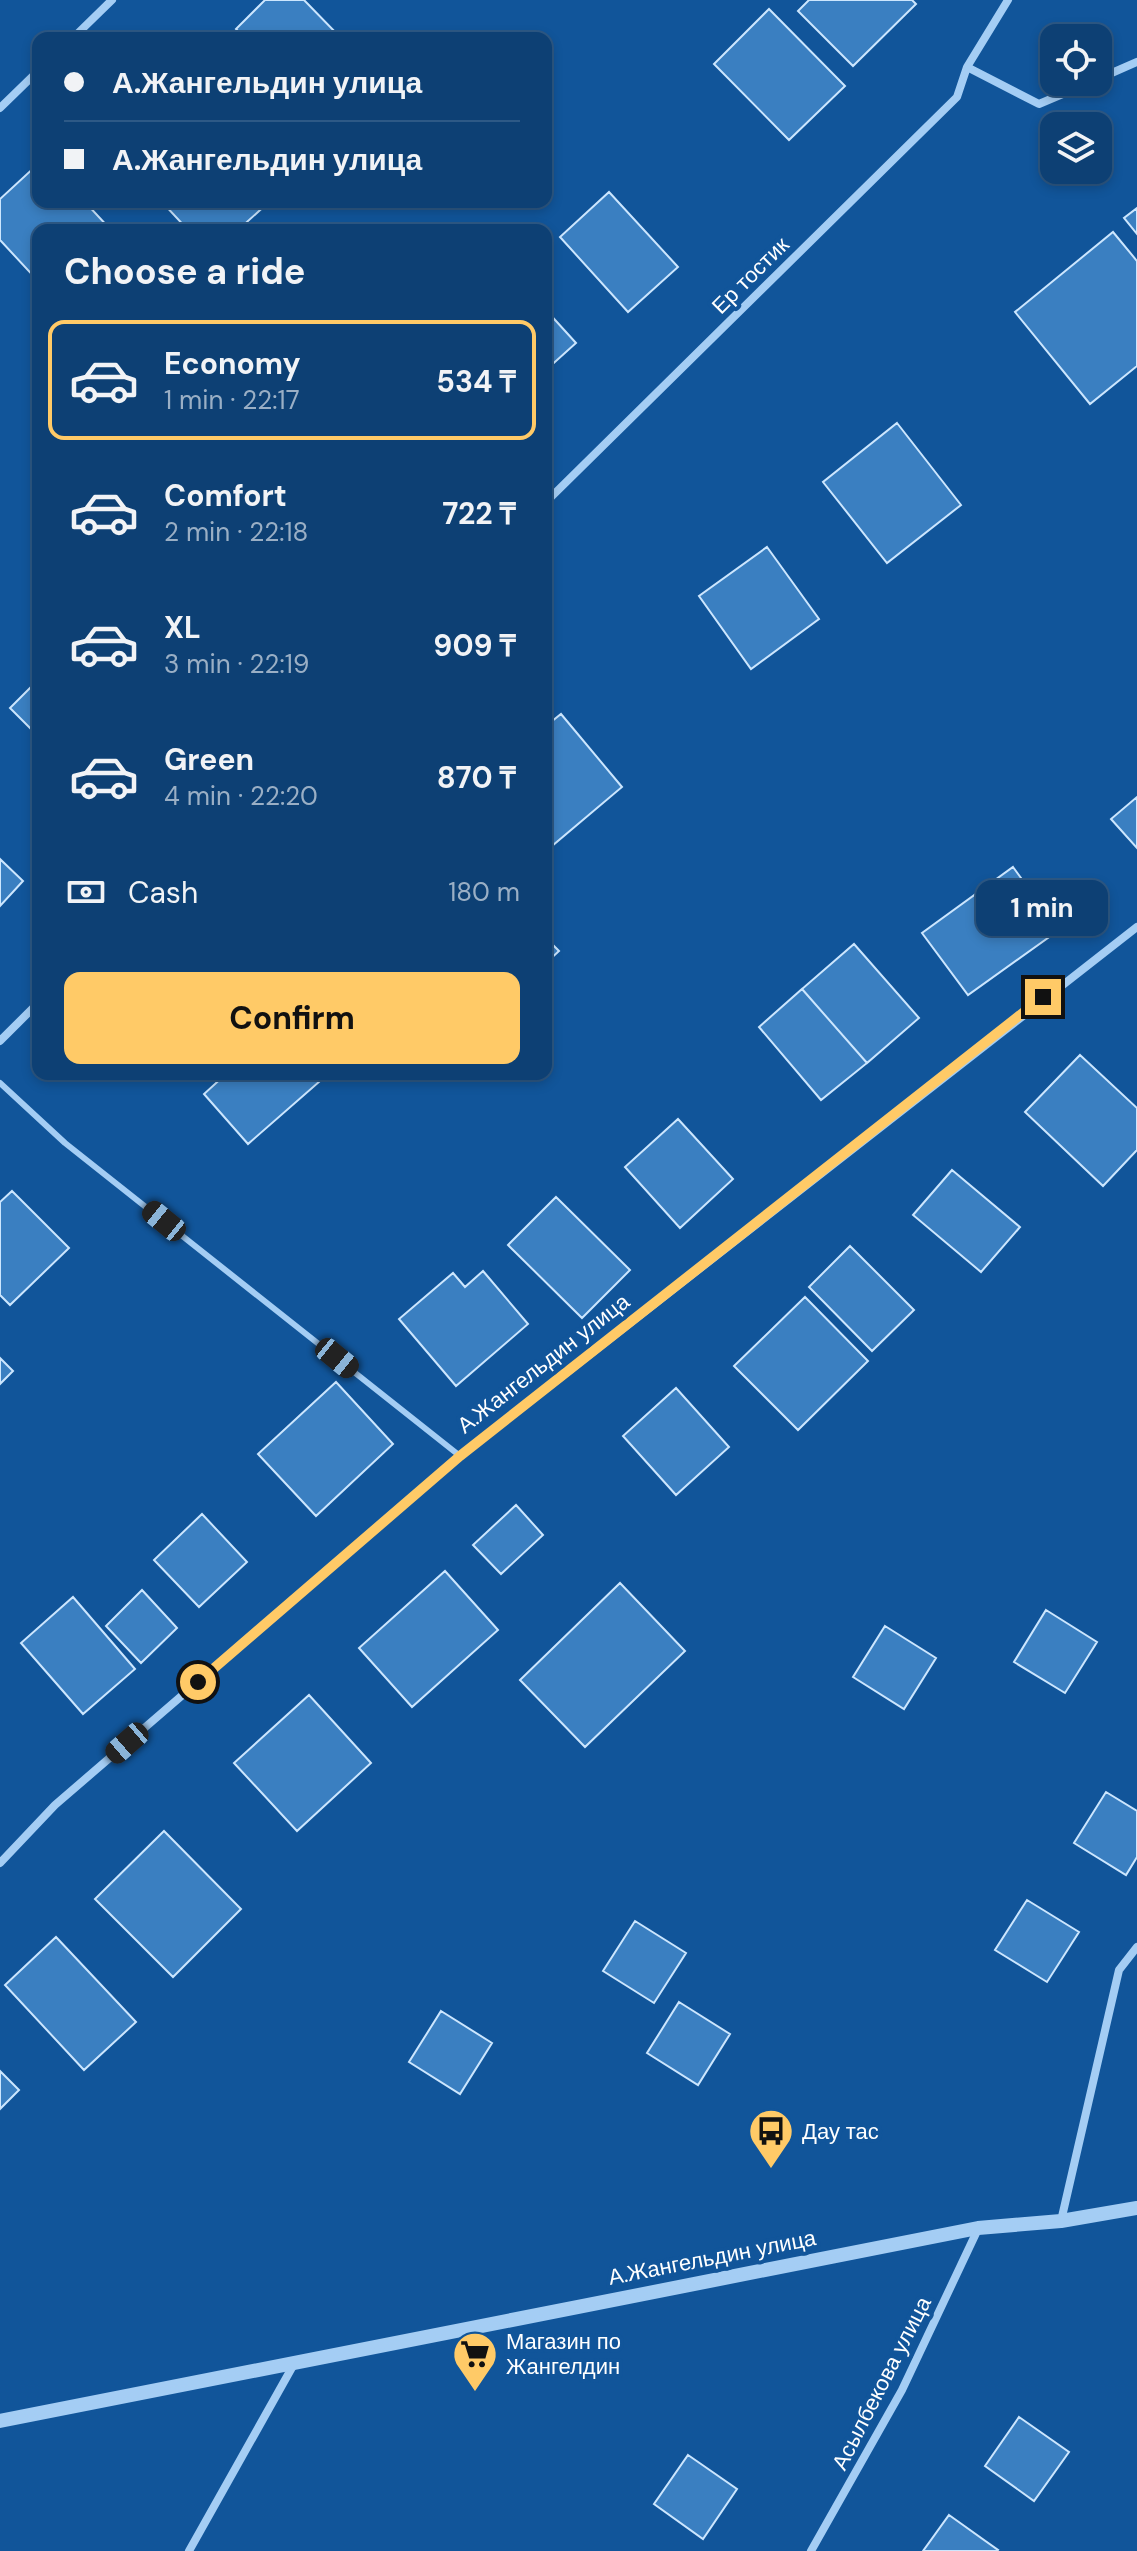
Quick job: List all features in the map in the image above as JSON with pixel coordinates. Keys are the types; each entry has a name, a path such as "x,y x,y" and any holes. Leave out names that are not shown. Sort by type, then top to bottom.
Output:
{"street":[{"path":"79,32 112,0"},
{"name":"Ер тостик","path":"552,496 957,97 967,67 1008,0"},
{"path":"1112,73 1137,62"},
{"path":"967,67 1039,104 1058,96"},
{"path":"0,108 32,77"},
{"name":"А.Жангельдин улица","path":"0,1863 55,1805 460,1456 1137,927"},
{"path":"0,1041 32,1009"},
{"path":"1061,2221 1119,1970 1137,1947"},
{"name":"А.Жангельдин улица","path":"0,2421 296,2360 978,2228 1061,2221 1137,2208"},
{"name":"Асылбекова улица","path":"811,2551 902,2390 978,2228"},
{"path":"189,2551 296,2360"}],"lane":[{"path":"0,1083 65,1143 460,1456"}],"building":[{"path":"265,0 304,0 335,32 239,32 236,29"},
{"path":"809,0 912,0 916,4 853,66 798,11"},
{"path":"769,9 845,86 789,140 714,64"},
{"path":"32,170 32,208 91,208 105,224 32,224 32,275 0,240 0,199"},
{"path":"609,192 678,267 628,312 560,237"},
{"path":"168,208 262,208 245,224 182,224"},
{"path":"1137,208 1137,234 1124,218"},
{"path":"1113,232 1137,261 1137,366 1090,404 1015,312"},
{"path":"552,317 576,343 552,365"},
{"path":"897,423 961,505 887,563 823,482"},
{"path":"767,547 819,619 751,669 699,596"},
{"path":"32,686 32,730 10,708"},
{"path":"561,714 622,787 552,846 552,721"},
{"path":"1137,797 1137,848 1111,819"},
{"path":"0,859 23,881 0,906"},
{"path":"1013,867 1059,930 968,995 922,933"},
{"path":"552,944 559,951 552,957"},
{"path":"854,944 919,1018 867,1063 802,989"},
{"path":"802,989 867,1063 821,1100 759,1027"},
{"path":"1080,1055 1137,1108 1137,1150 1103,1186 1025,1112"},
{"path":"219,1080 321,1080 248,1144 204,1094"},
{"path":"678,1119 733,1179 680,1228 625,1167"},
{"path":"952,1170 1020,1227 981,1272 913,1215"},
{"path":"12,1191 69,1248 10,1305 0,1295 0,1202"},
{"path":"556,1197 630,1270 582,1318 508,1245"},
{"path":"850,1246 914,1310 872,1351 809,1287"},
{"path":"483,1271 528,1324 456,1386 399,1319 453,1273 465,1287"},
{"path":"805,1297 868,1361 798,1430 734,1366"},
{"path":"0,1358 13,1371 0,1384"},
{"path":"336,1382 393,1444 316,1516 258,1454"},
{"path":"676,1388 729,1447 676,1495 623,1436"},
{"path":"516,1505 543,1535 501,1574 473,1545"},
{"path":"202,1514 247,1562 199,1607 154,1560"},
{"path":"445,1571 498,1630 412,1707 359,1648"},
{"path":"620,1583 685,1651 585,1747 520,1680"},
{"path":"142,1590 177,1628 141,1663 106,1626"},
{"path":"73,1597 135,1669 83,1714 21,1643"},
{"path":"1046,1610 1097,1642 1065,1693 1014,1662"},
{"path":"885,1626 936,1658 904,1709 853,1677"},
{"path":"309,1695 371,1763 297,1831 234,1763"},
{"path":"1106,1792 1137,1811 1137,1857 1126,1875 1074,1843"},
{"path":"164,1831 241,1909 173,1977 95,1899"},
{"path":"1027,1900 1079,1932 1047,1982 995,1950"},
{"path":"635,1921 686,1953 654,2003 603,1971"},
{"path":"56,1937 136,2022 84,2070 5,1985"},
{"path":"679,2002 730,2034 698,2085 647,2053"},
{"path":"441,2011 492,2043 460,2094 409,2062"},
{"path":"0,2071 19,2090 0,2109"},
{"path":"1019,2417 1069,2452 1034,2501 985,2466"},
{"path":"688,2455 737,2489 703,2539 654,2504"},
{"path":"949,2515 998,2550 923,2551"}],"place":[{"name":"Дау тас","path":"771,2170"},
{"name":"Магазин по Жангелдин","path":"475,2393"}],"route":[{"path":"198,1682 460,1456 1043,997"}]}
